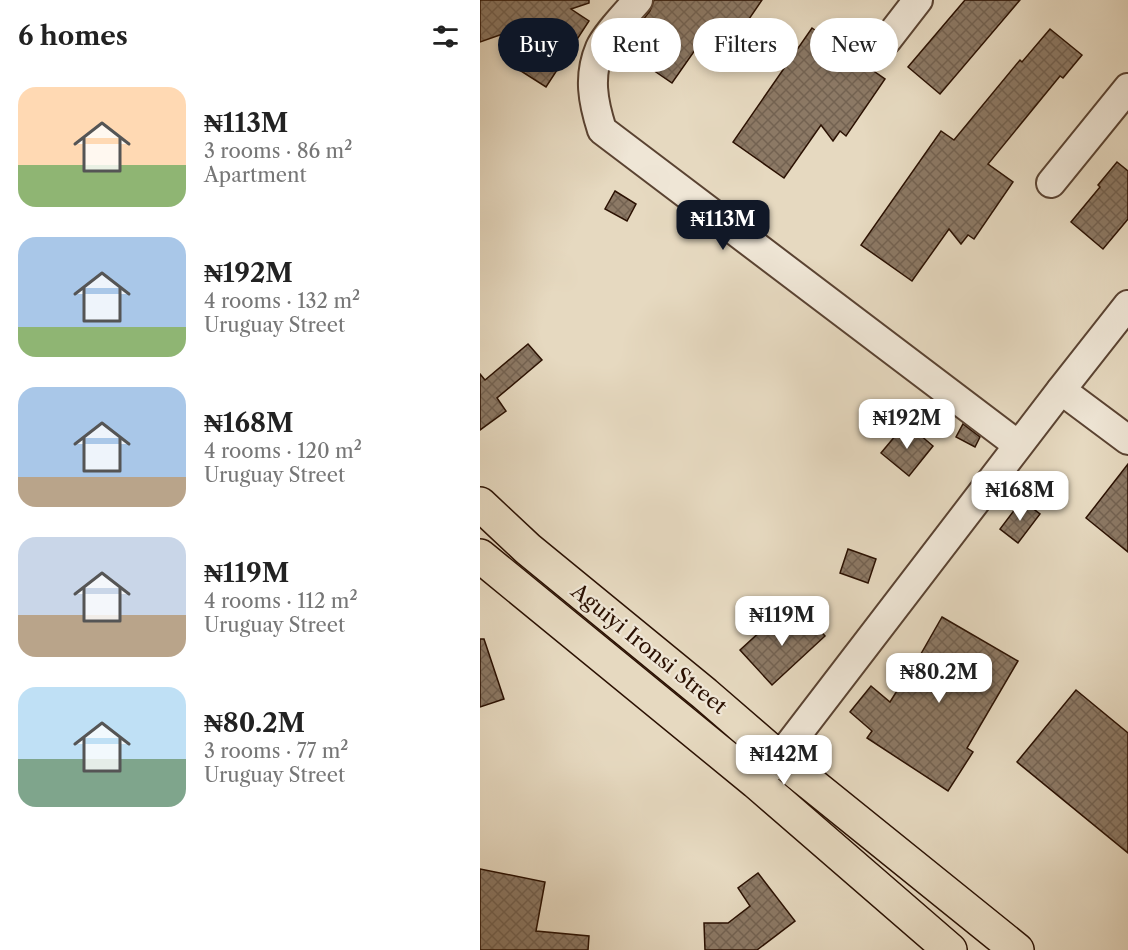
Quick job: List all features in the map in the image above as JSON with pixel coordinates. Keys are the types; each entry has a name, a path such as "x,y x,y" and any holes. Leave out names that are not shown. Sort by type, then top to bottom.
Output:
{"main road":[{"name":"Aguiyi Ironsi Street","path":"480,504 528,549 705,694 779,758 1017,950"},
{"name":"Aguiyi Ironsi Street","path":"480,556 756,782 950,950"}],"street":[{"path":"638,0 600,46 593,71 593,101 602,130 1018,445"},
{"path":"898,26 918,0"},
{"path":"1051,183 1128,88"},
{"path":"756,782 779,758 1128,305"},
{"path":"1061,390 1128,440"}],"building":[{"path":"480,0 589,0 589,3 571,9 589,21 579,36 579,18 498,18 498,36 480,42"},
{"path":"654,0 762,0 750,18 693,18 693,53 681,70 681,18 645,18"},
{"path":"965,0 1020,0 940,94 908,67"},
{"path":"1050,29 1082,55 1063,78 1060,76 988,164 1013,182 974,239 968,235 961,244 949,229 912,281 861,245 941,131 954,140 1020,60 1022,62"},
{"path":"810,31 810,72 875,72 885,79 846,136 840,131 833,141 821,125 784,178 733,142 782,72 798,72 798,48"},
{"path":"522,72 556,72 546,87"},
{"path":"656,72 680,72 672,83"},
{"path":"1117,162 1128,171 1128,219 1103,249 1071,222"},
{"path":"615,191 636,204 627,221 605,209"},
{"path":"528,344 542,360 497,398 506,411 480,430 480,374 485,380"},
{"path":"906,423 933,446 909,476 881,453"},
{"path":"963,424 980,437 975,447 956,437"},
{"path":"1128,464 1128,552 1086,518"},
{"path":"1022,500 1040,514 1018,543 1000,529"},
{"path":"848,549 876,559 868,583 840,573"},
{"path":"786,615 797,627 808,616 825,636 772,685 740,650 764,628 767,633"},
{"path":"942,617 1018,661 967,748 973,752 948,791 867,738 872,731 850,712 871,686 890,702 900,686 902,687"},
{"path":"480,639 484,639 504,699 480,707"},
{"path":"1076,690 1128,733 1128,853 1017,762"},
{"path":"480,869 545,882 536,931 589,936 588,950 480,950"},
{"path":"758,873 795,921 757,950 705,950 704,923 728,923 750,906 738,888"}]}
